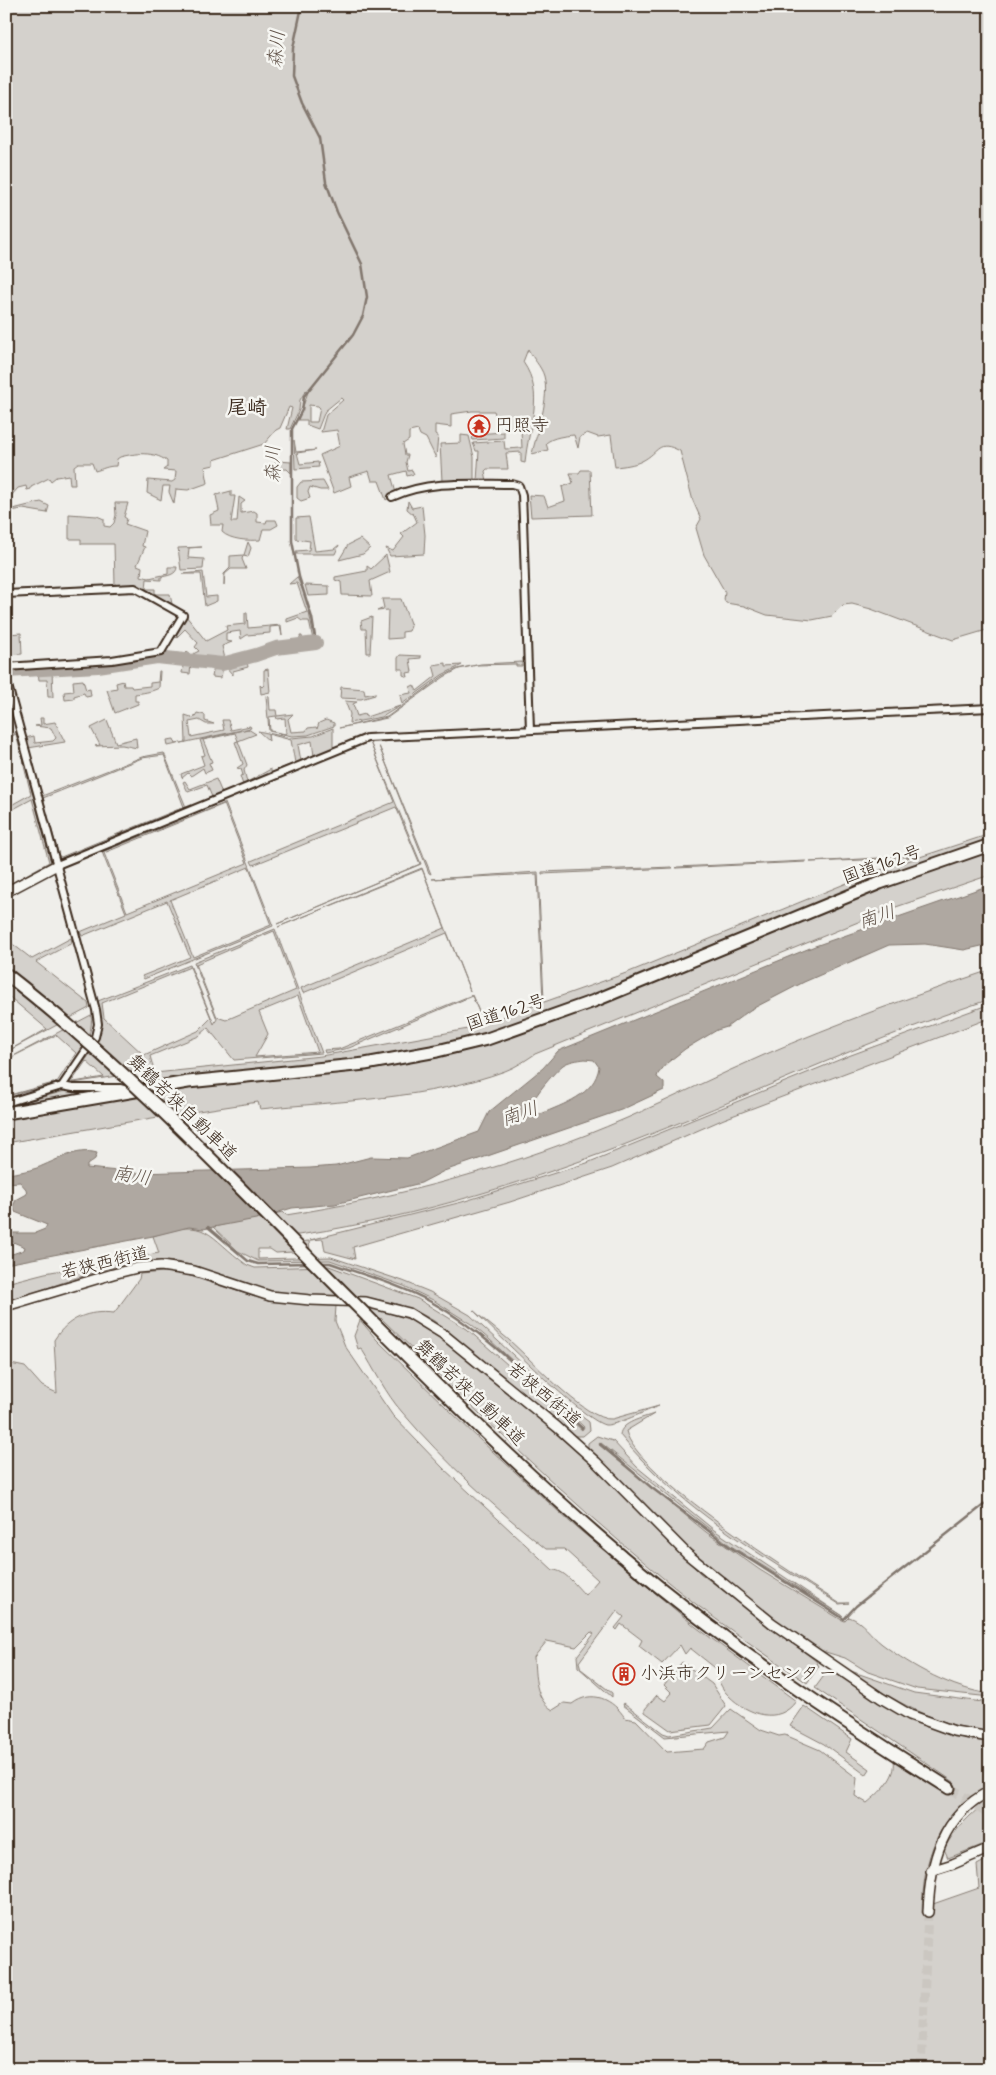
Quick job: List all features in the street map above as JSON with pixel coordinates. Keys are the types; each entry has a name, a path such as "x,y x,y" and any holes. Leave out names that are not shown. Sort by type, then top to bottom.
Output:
{"highway":[{"name":"国道162号","path":"6,1113 128,1090 254,1074 365,1064 487,1039 594,1001 844,897 990,845"},
{"name":"舞鶴若狭自動車道","path":"6,974 110,1062 531,1475 658,1585 780,1677 949,1788"}],"street":[{"path":"392,496 414,489 441,485 512,484 518,486 522,495 530,730"},
{"path":"6,594 135,588 183,615 161,652 55,667 6,667"},
{"path":"6,678 98,1024 89,1047 62,1086"},
{"path":"6,892 57,865 367,738 990,708"},
{"path":"6,1103 62,1086 73,1088 120,1088 128,1090"},
{"name":"若狭西街道","path":"6,1306 119,1272 161,1266 194,1272 270,1296 374,1303 409,1313 443,1334 557,1427 596,1462 687,1554 772,1623 881,1698 910,1715 947,1729 990,1737"},
{"path":"928,1912 931,1871 938,1845 952,1822 973,1802 990,1790"},
{"path":"931,1871 990,1848"}],"shaded area":[{"path":"6,6 990,6 990,629 953,640 871,609 852,604 843,605 832,616 812,620 767,615 744,606 726,603 724,600 725,592 704,555 696,528 701,519 693,501 680,451 667,446 659,448 639,462 615,467 611,435 598,437 587,433 580,437 578,448 574,435 549,441 546,443 548,450 532,454 544,405 545,385 543,372 528,349 523,362 530,375 535,399 525,463 521,462 521,452 506,453 508,469 487,469 485,471 487,481 477,481 479,451 476,451 473,443 504,441 505,449 522,448 521,430 510,428 507,422 496,417 494,411 472,411 451,414 451,427 435,425 435,434 438,436 436,458 426,438 420,435 418,430 409,432 409,440 403,444 405,455 408,455 406,462 408,471 412,470 414,474 407,476 406,471 391,475 396,493 386,500 379,481 372,481 369,471 349,477 351,486 334,493 320,455 340,446 337,430 321,432 326,415 343,400 341,398 325,411 318,429 307,425 307,420 298,420 308,392 306,390 300,400 299,410 290,429 287,429 292,408 289,407 280,428 264,444 214,460 214,465 205,467 208,483 188,490 176,489 174,504 169,492 170,486 163,486 161,500 147,493 148,480 172,482 175,480 176,471 163,470 167,467 167,461 150,454 120,457 117,459 116,466 95,471 92,463 78,463 74,466 75,485 70,485 69,475 56,477 51,481 49,478 31,487 31,489 27,490 26,486 18,488 11,496 6,496","holes":["309,405 320,408 317,422 309,422"]},
{"path":"504,432 504,438 473,440 472,438 476,434"},
{"path":"461,435 469,436 474,457 474,481 442,481 440,444 461,443"},
{"path":"294,440 296,452 316,450 297,453 300,464 318,462 319,467 295,469"},
{"path":"279,461 291,462 291,473 287,469 271,470 271,465"},
{"path":"581,470 590,470 592,515 531,517 529,495 544,496 548,507 565,501 562,487 573,483 570,473 579,473"},
{"path":"323,481 328,490 310,487 308,492 310,498 301,501 297,498 297,487 301,482"},
{"path":"231,491 231,496 235,496 231,522 237,522 239,497 245,501 241,504 241,513 254,511 257,513 257,522 266,523 267,520 276,520 278,525 271,529 263,529 260,540 251,540 225,535 222,532 223,525 211,525 210,515 219,511 216,495"},
{"path":"408,501 412,508 422,506 425,535 424,554 390,556 386,548 393,551 404,537 401,534 417,522 414,515 407,509"},
{"path":"41,502 49,506 47,513 23,509 10,511 6,515 9,510"},
{"path":"115,503 128,503 124,517 127,519 125,524 145,531 142,546 145,547 137,565 142,567 141,576 149,578 168,574 168,567 177,567 175,572 161,577 161,580 147,579 146,589 155,589 155,594 170,594 172,604 136,585 6,590 115,585 114,544 81,544 81,539 69,539 69,514 97,516 104,519 104,526 110,527 114,523 116,515"},
{"path":"309,517 315,551 334,549 339,545 335,554 296,554 296,551 309,550 310,541 296,539 296,518"},
{"path":"360,539 370,548 363,554 339,560 348,545"},
{"path":"248,542 251,548 248,557 243,556 242,559 246,569 231,569 225,574 224,585 224,574 230,568 230,556 244,555"},
{"path":"202,547 189,548 188,558 204,559 203,569 181,570 178,548"},
{"path":"386,555 390,572 370,581 372,596 342,595 341,582 335,580 335,577 367,571 367,566 371,569"},
{"path":"203,572 206,597 217,596 217,601 205,606 201,574 183,574"},
{"path":"297,577 306,598 315,642 276,646 256,654 225,662 183,657 187,652 191,655 199,651 195,647 198,643 185,629 176,638 174,635 186,616 206,641 227,630 226,626 245,624 245,613 247,613 248,628 281,625 282,636 280,626 270,627 270,633 247,635 241,639 240,631 226,633 226,641 232,642 222,646 225,659 274,644 301,642 300,636 302,636 303,642 313,640 309,621 302,621 298,618 287,622 287,619 307,612 297,583 289,584"},
{"path":"305,585 329,586 329,595 308,596"},
{"path":"382,599 401,599 411,626 409,631 402,632 402,638 387,639 388,610 377,611 384,608"},
{"path":"372,617 370,653 367,653 366,629 362,629 361,621"},
{"path":"21,633 22,654 8,655 8,634"},
{"path":"400,655 421,656 421,658 410,659 412,672 407,673 408,677 403,675 403,669 398,669 398,658"},
{"path":"248,658 250,660 247,661 248,667 233,671 233,675 224,665"},
{"path":"177,660 223,666 221,678 212,677 214,666 196,663 191,665 190,674 182,673 183,666 177,664"},
{"path":"522,662 522,666 516,666 516,664 477,665 459,669 444,677 387,718 339,728 387,717 443,676 457,669 481,664"},
{"path":"446,663 446,666 462,665 442,675 402,704 400,695 411,693 410,687 414,685 417,691 436,676 433,665"},
{"path":"268,669 270,692 261,694 260,685 262,687 264,685 264,670"},
{"path":"52,670 53,697 48,697 47,680 39,680 38,672"},
{"path":"159,671 159,688 135,694 135,701 138,701 138,704 115,713 107,690 117,688 116,683 123,681 124,686 131,686 132,688 150,686 150,683 158,682"},
{"path":"83,680 86,690 90,689 91,696 86,697 84,693 74,696 74,699 65,700 64,692 74,691 73,681"},
{"path":"341,687 364,689 365,695 375,693 375,695 361,699 340,698"},
{"path":"266,696 269,697 270,710 276,710 277,716 293,714 288,719 291,732 306,731 308,728 316,727 317,729 319,723 326,720 334,723 334,726 308,735 292,736 269,731","holes":["276,716 277,719 285,718 286,734 270,731 269,717"]},
{"path":"345,701 357,702 353,704 357,716 365,714 366,717 400,706 382,717 349,723 350,714"},
{"path":"197,713 205,715 205,721 214,724 206,724 199,720 189,722 191,737 224,730 222,720 228,720 231,730 250,726 251,728 168,746 167,740 174,739 176,744 186,742 185,715 194,718"},
{"path":"40,718 43,718 43,724 55,722 65,742 28,748 25,738 34,736 35,743 53,741 56,738 51,728 35,726 41,725"},
{"path":"107,720 116,743 136,738 137,748 122,745 95,746 100,745 91,728"},
{"path":"333,728 333,748 279,771 277,770 295,763 291,740 268,734 269,741 258,731 291,738 313,736","holes":["312,741 314,756 301,761 298,745"]},
{"path":"248,729 256,734 238,741 235,733 203,740 212,762 209,763 212,770 205,773 203,768 191,776 188,773 182,778 181,774 204,765 201,756 205,755 200,740"},
{"path":"16,732 51,862 6,886 49,862 32,799 6,813 6,808 31,794 16,734 6,739"},
{"path":"238,741 247,765 244,770 247,782 271,769 271,773 243,785 240,776 243,775 241,769 237,768 243,764 235,742"},
{"path":"370,742 421,864 277,924 420,864 396,807 253,865 251,861 394,802"},
{"path":"379,746 431,874 429,873"},
{"path":"164,753 186,807 60,859 58,857 42,796 142,757","holes":["164,755 184,807 61,857 59,856 43,798 142,758"]},
{"path":"216,779 222,793 212,797 207,785 188,792 183,782 185,781 190,789"},
{"path":"225,803 273,926 144,979 142,976 190,957 167,901 82,936 80,932 126,913 102,852","holes":["224,804 247,863 127,912 104,853","249,867 271,925 193,957 170,900"]},
{"path":"990,834 990,841 529,1021 461,1041 365,1060 154,1083 155,1073 321,1056 468,1029 629,972 874,872"},
{"path":"990,850 990,875 890,909 535,1054 509,1069 476,1080 446,1088 384,1098 260,1109 258,1102 6,1143 6,1117 130,1094 438,1054 881,887"},
{"path":"913,856 889,864 889,859 810,862"},
{"path":"806,862 676,868 677,867"},
{"path":"422,868 470,991 447,933 303,993 301,988 445,928 422,869 278,927"},
{"path":"673,868 542,874 542,872"},
{"path":"538,872 544,1000 537,874 432,879"},
{"path":"275,929 322,1053 234,1060 208,1028 199,1036 150,1056 154,1070 73,1083 71,1080 96,1044 99,1035 101,1026 98,1001 190,965 214,1024 217,1019 194,962","holes":["274,931 296,990 226,1020 217,1017 196,964","190,967 211,1018 198,1031 144,1055 104,1018 102,1003","298,996 318,1052 255,1057 268,1034 259,1012","86,1061 104,1077 74,1082 73,1080"]},
{"path":"71,938 72,943 36,962 88,1003 89,1008 6,1052 47,1029 6,994 6,939 32,959"},
{"path":"990,970 990,999 851,1051 621,1146 497,1189 454,1201 369,1222 284,1237 285,1243 309,1241 310,1251 276,1253 270,1249 258,1249 258,1259 331,1257 430,1292 470,1315 569,1407 589,1422 590,1430 583,1436 574,1436 434,1321 413,1310 392,1303 354,1297 294,1295 272,1292 258,1289 188,1264 159,1261 123,1265 103,1270 6,1302 6,1283 45,1273 159,1253 153,1236 171,1230 196,1229 206,1232 247,1265 255,1268 329,1266 418,1299 467,1329 582,1430 584,1427 490,1340 471,1324 433,1300 404,1286 330,1260 258,1261 238,1251 213,1227 283,1212 286,1215 373,1199 502,1165 627,1118 819,1032"},
{"path":"472,995 483,1021 472,996 349,1048 325,1053 324,1050 339,1049"},
{"path":"990,1004 990,1018 724,1119 612,1168 510,1202 353,1247 355,1259 325,1251 323,1239 310,1240 462,1202 587,1163 851,1055"},
{"path":"91,1015 90,1033 86,1042 60,1081 56,1084 6,1096 57,1082 76,1053 56,1035 6,1060"},
{"path":"65,1091 98,1092 6,1109 6,1107"},
{"path":"164,1272 184,1274 268,1301 336,1306 335,1321 345,1346 393,1416 443,1468 553,1570 566,1576 585,1595 598,1580 564,1549 546,1549 509,1518 453,1466 396,1405 361,1348 358,1349 354,1336 360,1320 377,1340 480,1440 570,1522 696,1627 796,1701 789,1709 772,1715 763,1715 745,1708 723,1689 716,1676 719,1671 690,1648 685,1654 680,1645 662,1664 639,1646 642,1640 621,1624 617,1630 615,1628 624,1617 617,1611 579,1662 581,1669 612,1693 612,1697 578,1667 577,1656 594,1634 591,1632 576,1647 547,1641 534,1657 539,1694 547,1706 553,1710 564,1703 572,1704 587,1697 602,1698 620,1711 625,1718 636,1720 667,1752 704,1749 709,1742 725,1737 729,1731 665,1737 623,1705 624,1703 663,1733 669,1735 713,1728 731,1709 761,1730 779,1736 785,1735 820,1750 857,1778 855,1796 867,1803 882,1790 890,1779 893,1773 894,1760 948,1791 954,1782 815,1688 826,1673 836,1671 890,1707 927,1726 947,1734 990,1742 990,1785 957,1809 945,1823 936,1839 926,1873 922,1913 933,1914 933,1904 979,1888 977,1865 990,1858 990,2069 6,2069 6,1363 25,1367 42,1386 57,1393 54,1340 60,1332 72,1321 87,1314 114,1313 139,1279 140,1274"},
{"path":"373,1308 408,1319 441,1339 549,1427 593,1466 700,1573 816,1661 819,1666 807,1683 698,1606 590,1516 519,1451 381,1318 370,1310"},
{"path":"473,1310 587,1410 601,1417 612,1419 659,1406 610,1425 605,1425 578,1408 559,1392"},
{"path":"654,1414 626,1431 636,1450 658,1473 720,1523 789,1571 839,1603 849,1603 839,1604 751,1548 694,1507 643,1461 620,1435 621,1431 628,1424"},
{"path":"597,1436 613,1441 637,1467 714,1530 843,1616 731,1546 601,1443 599,1445 706,1532 760,1570 840,1619 845,1621 849,1617 854,1619 882,1644 920,1669 961,1687 990,1694 990,1697 917,1689 868,1672 845,1658 819,1650 761,1609 690,1550 588,1449 588,1443"},
{"path":"682,1662 712,1684 726,1706 711,1725 670,1730 645,1712 645,1709 657,1695 665,1701 672,1693 664,1685"},
{"path":"848,1670 914,1693 990,1703 990,1732 970,1729 933,1718 881,1692"},
{"path":"804,1706 852,1739 846,1752 870,1769 866,1775 824,1744 790,1726"},
{"path":"990,1800 990,1842 948,1858 944,1849 958,1828 976,1810"}],"water":[{"name":"南川","path":"990,885 990,944 964,950 925,944 889,945 804,982 750,1010 727,1027 717,1030 685,1049 667,1063 658,1074 657,1077 664,1083 664,1090 621,1110 444,1171 421,1183 335,1204 292,1208 256,1219 203,1229 189,1227 153,1236 6,1264 6,1256 24,1250 25,1247 6,1239 6,1233 35,1233 45,1229 47,1225 15,1212 13,1206 16,1200 27,1194 26,1189 20,1182 6,1183 6,1174 33,1169 74,1153 82,1152 97,1153 95,1159 87,1165 87,1168 139,1173 310,1168 336,1166 371,1157 407,1158 479,1132 489,1112 543,1068 558,1051 815,946","holes":["594,1060 599,1067 596,1077 585,1092 541,1114 534,1112 531,1105 533,1101 559,1068 574,1061"]}],"waterway":[{"name":"森川","path":"302,6 293,48 292,76 302,103 320,138 326,182 337,212 362,264 367,297 363,316 353,335 304,396 302,410 292,429 292,541 299,577 312,618 316,643"},
{"name":"森川","path":"6,671 98,666 157,657 222,664 276,648 316,643"},
{"path":"208,1227 248,1261 258,1264 310,1263"},
{"path":"320,1263 330,1263 395,1286 433,1303 454,1316 511,1361 582,1428"},
{"path":"600,1444 652,1488 730,1547 844,1619 856,1606 990,1500"}],"tunnel":[{"path":"949,1788 990,1814"},
{"path":"921,2069 928,1912"}],"place":[{"name":"円照寺","path":"479,426"},
{"name":"小浜市クリーンセンター","path":"624,1674"}],"district":[{"name":"尾崎","path":"247,408"}]}
